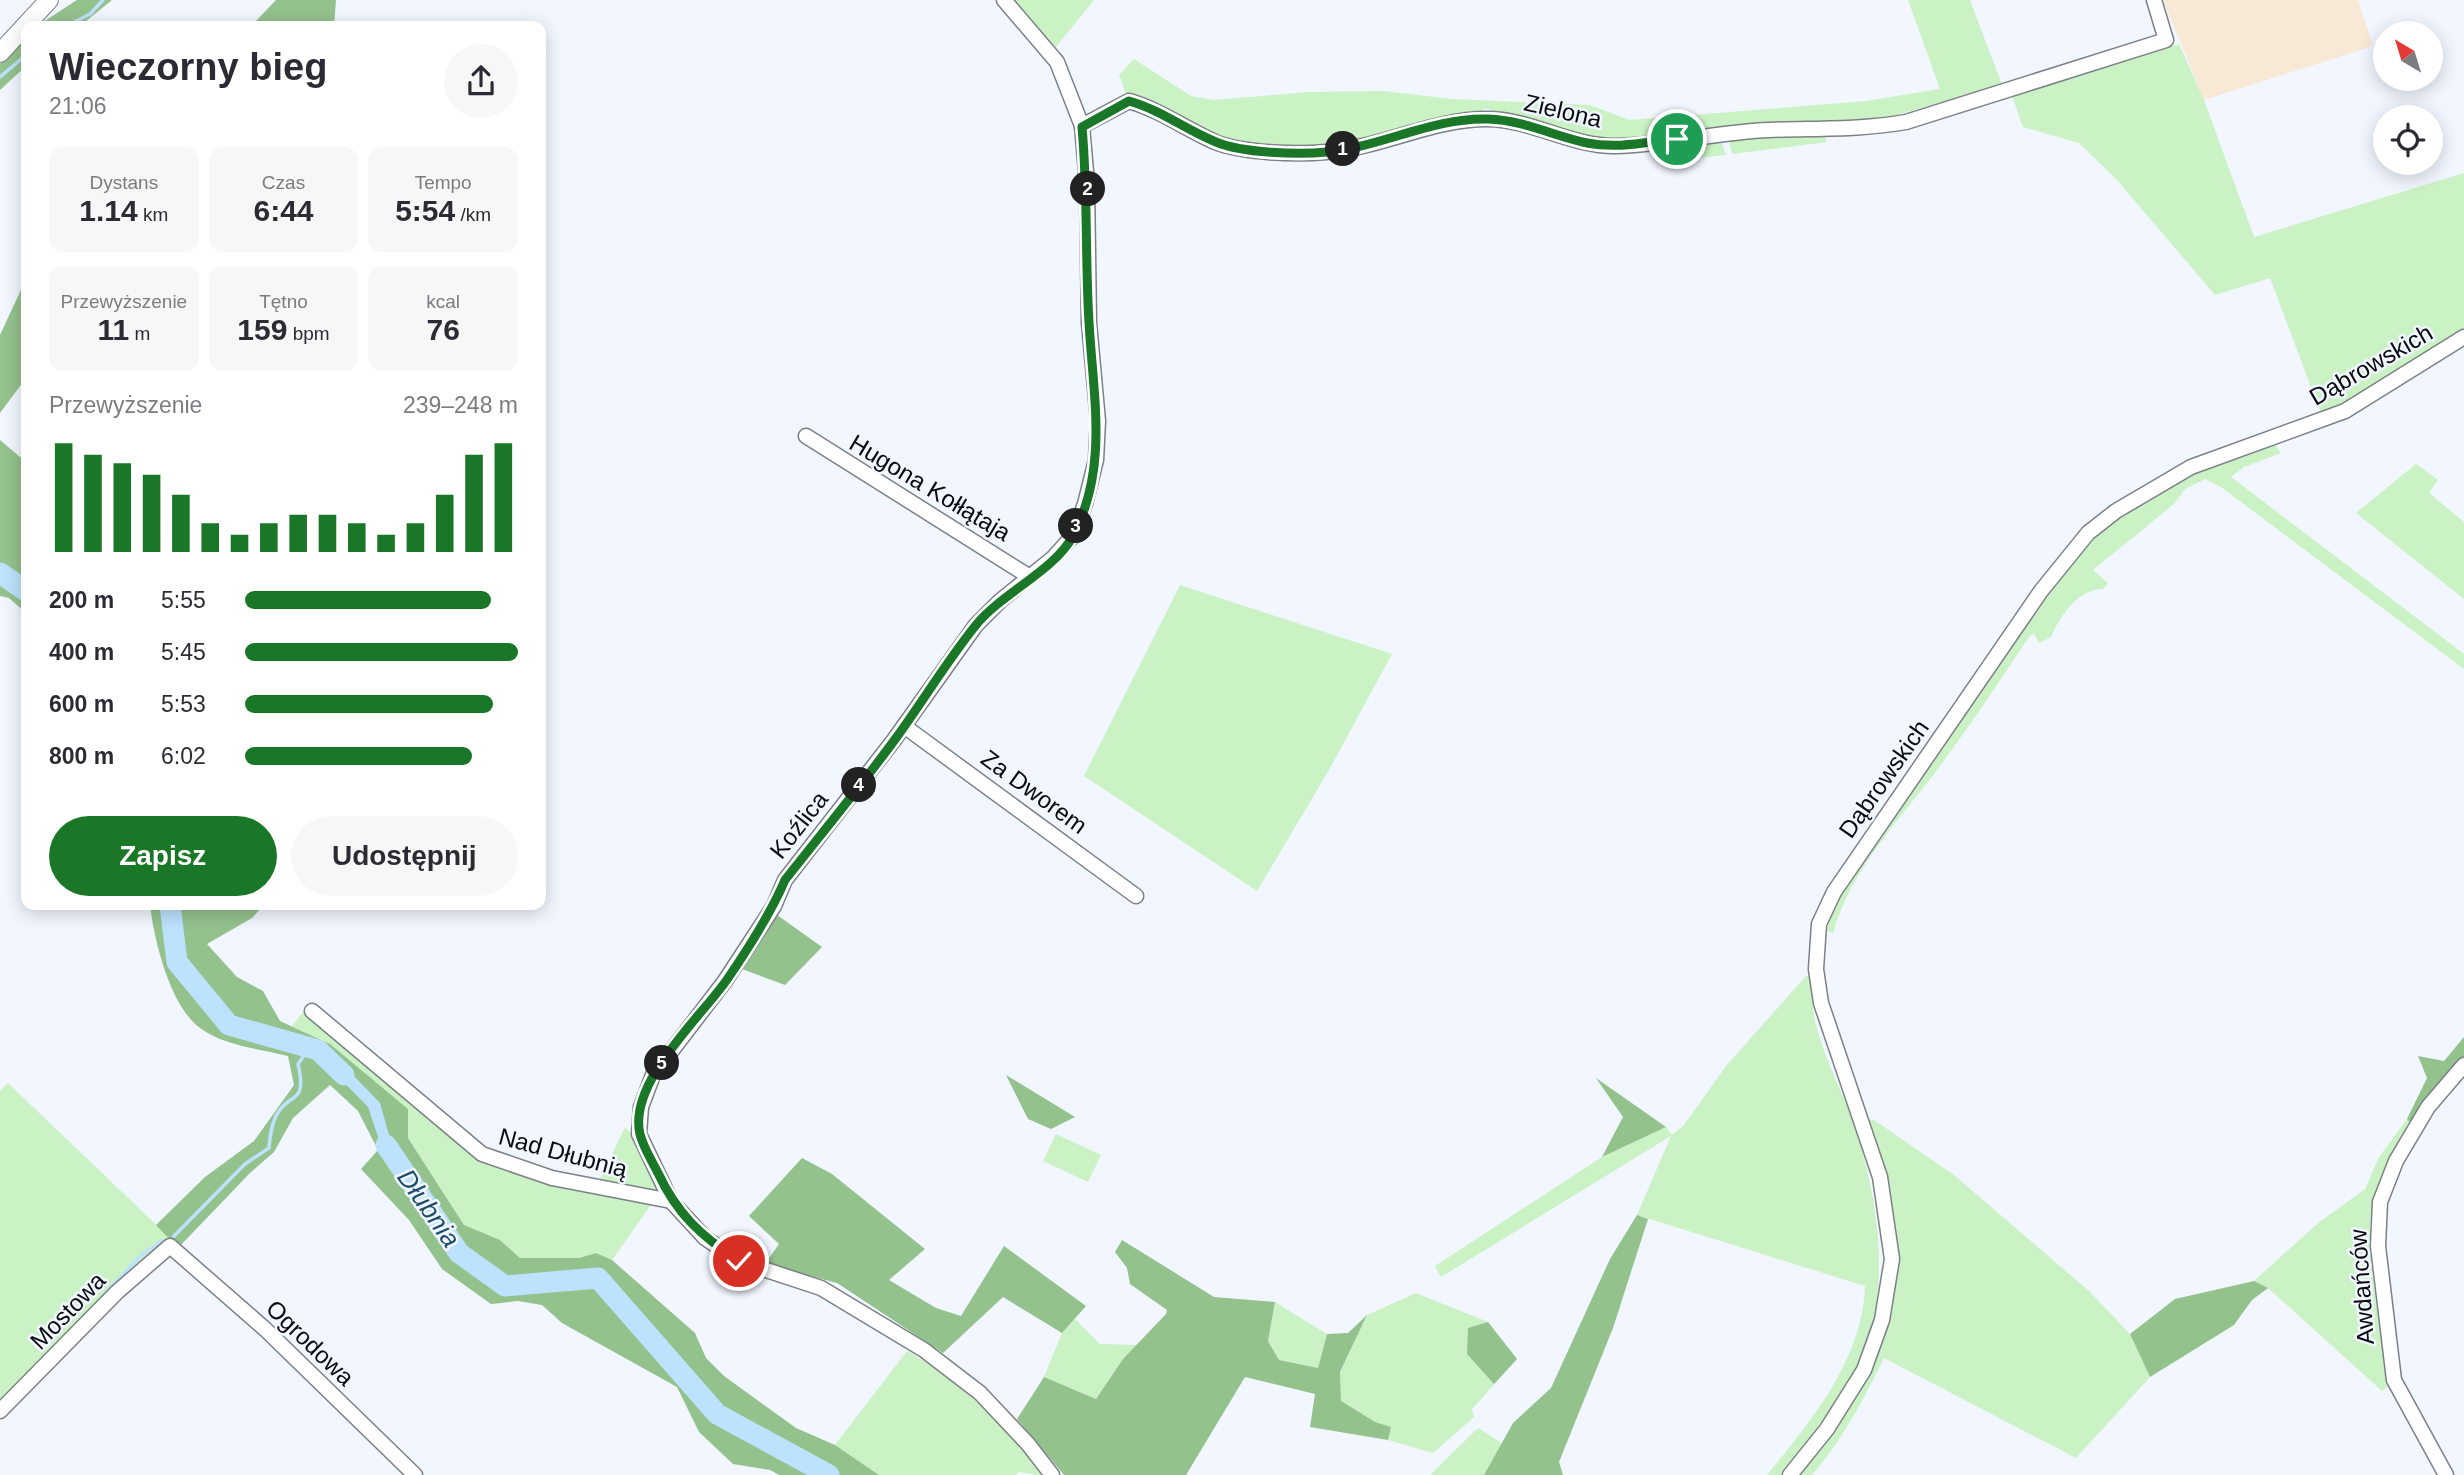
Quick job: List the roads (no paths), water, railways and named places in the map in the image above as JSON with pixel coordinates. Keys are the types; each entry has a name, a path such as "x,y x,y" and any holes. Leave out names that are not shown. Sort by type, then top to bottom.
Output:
{"street":[{"path":"30,21 49,0"},
{"name":"Koźlica","path":"671,1201 639,1134 641,1107 653,1075 725,981 774,906 785,880 904,726 976,625 1072,537 1085,504 1096,460 1098,421 1089,323 1087,183 1082,127 1057,62 1004,0"},
{"name":"Zielona","path":"1082,127 1129,101 1155,110 1218,143 1256,150 1326,152 1378,143 1460,121 1487,119 1534,127 1587,143 1615,146 1769,130 1844,130 1906,121 2166,40 2154,0"},
{"path":"0,53 21,30"},
{"name":"Dąbrowskich","path":"1790,1475 1827,1429 1864,1370 1882,1320 1892,1259 1880,1177 1821,1003 1816,970 1819,924 1834,892 2041,591 2088,533 2116,511 2191,467 2346,411 2464,337"},
{"name":"Hugona Kołłątaja","path":"806,436 1030,577"},
{"name":"Za Dworem","path":"904,726 1136,896"},
{"name":"Nad Dłubnią","path":"312,1011 482,1154 552,1178 671,1201"},
{"name":"Awdańców","path":"2446,1475 2394,1380 2378,1246 2380,1202 2396,1161 2428,1107 2464,1065"},
{"path":"671,1201 705,1238 739,1261 821,1288 924,1350 980,1393 1028,1444 1052,1475"},
{"name":"Mostowa","path":"0,1411 117,1292 170,1245"},
{"name":"Ogrodowa","path":"170,1245 265,1329 415,1475"}],"water":[{"path":"330,1051 380,1103 391,1142 405,1160 398,1173 383,1152 368,1107 320,1058"}],"waterway":[{"path":"77,21 90,14 103,0"},
{"path":"0,77 21,59"},
{"name":"Dłubnia","path":"0,573 21,588"},
{"name":"Dłubnia","path":"171,910 177,962 229,1025 318,1050 344,1075"},
{"path":"174,1236 245,1164 269,1148 276,1116 281,1108 299,1093 298,1064 310,1047"},
{"name":"Dłubnia","path":"386,1145 459,1253 505,1286 598,1278 717,1414 829,1475"},
{"path":"97,1303 139,1257 162,1241"}]}
